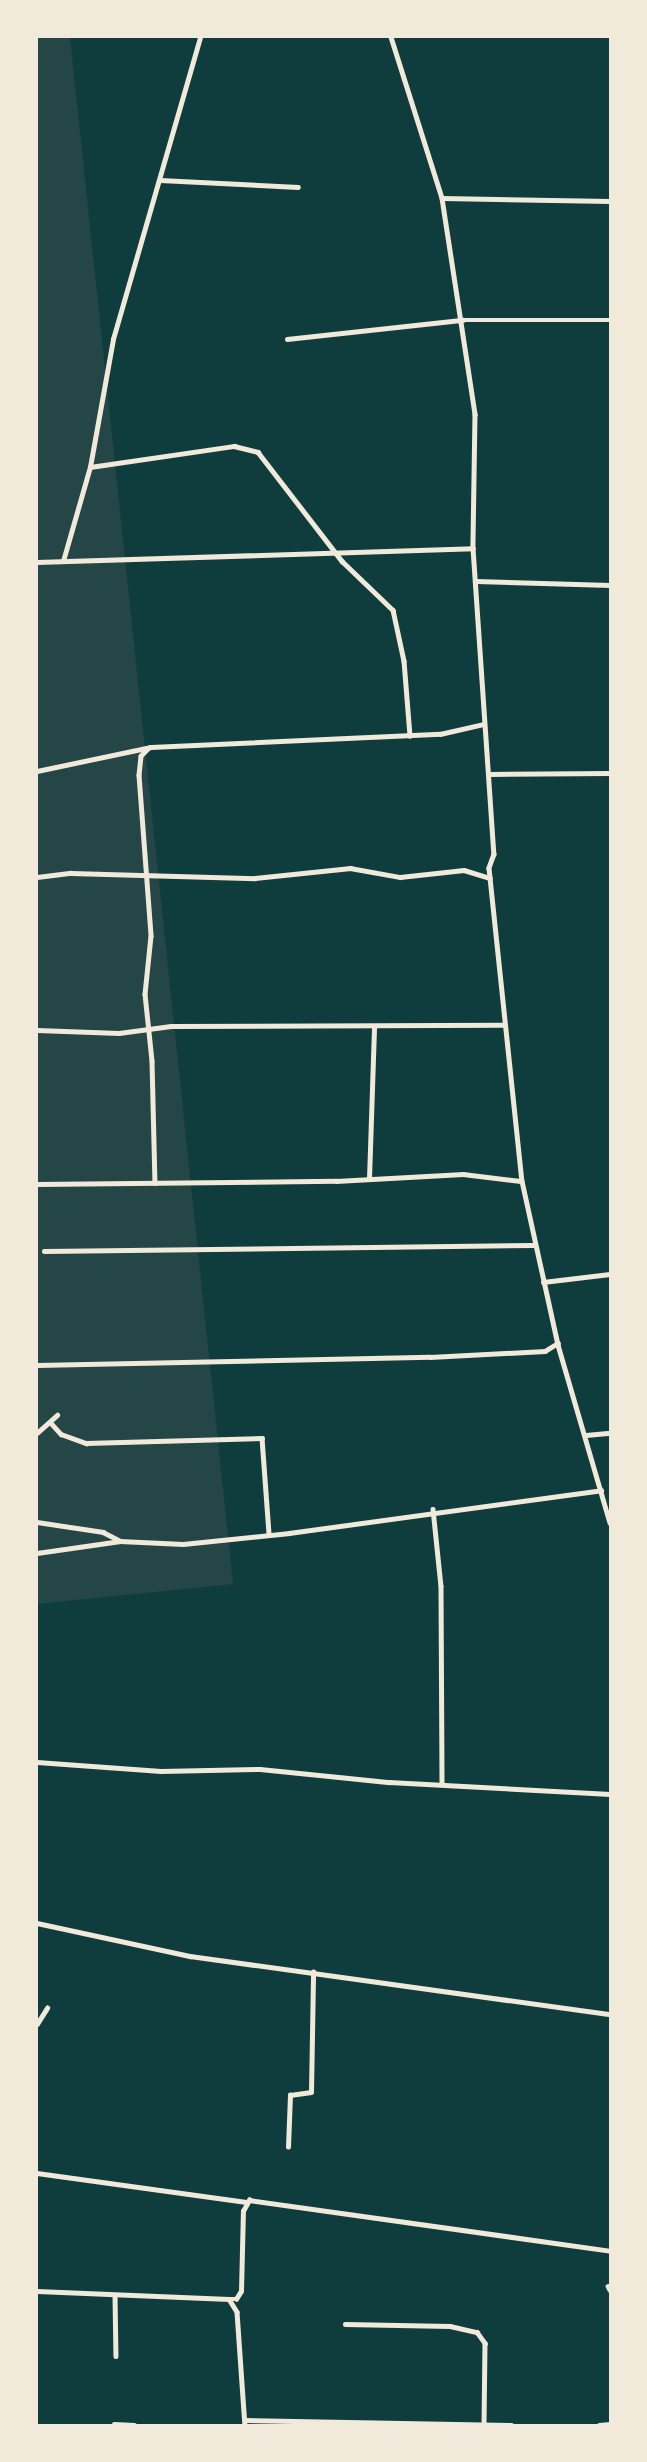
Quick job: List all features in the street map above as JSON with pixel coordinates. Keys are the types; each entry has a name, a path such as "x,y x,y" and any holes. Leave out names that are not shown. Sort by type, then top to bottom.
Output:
{"street":[{"path":"63,561 90,467 113,339 200,37"},
{"path":"391,37 442,198 463,320 475,414 473,548 494,853 490,879 522,1181 533,1245 558,1343 610,1523"},
{"path":"160,180 298,187"},
{"path":"442,198 610,201"},
{"path":"287,339 463,320 610,320"},
{"path":"90,467 251,447 335,552 393,610 404,661 410,736"},
{"path":"37,562 473,548"},
{"path":"476,581 610,585"},
{"path":"37,771 151,747 410,736 484,724"},
{"path":"151,747 140,763 145,876 151,936 145,979 155,1183"},
{"path":"489,774 610,774"},
{"path":"37,877 265,878 350,868 400,877 464,870 490,879"},
{"path":"37,1030 119,1033 149,1029 265,1024 374,1028 504,1025"},
{"path":"369,1179 374,1028"},
{"path":"37,1184 369,1179 463,1174 522,1181"},
{"path":"44,1251 533,1245"},
{"path":"543,1282 610,1274"},
{"path":"37,1365 443,1356 545,1350 558,1343"},
{"path":"37,1433 57,1415"},
{"path":"51,1423 61,1434 86,1443 262,1438 269,1534"},
{"path":"586,1435 610,1433"},
{"path":"37,1553 120,1541 183,1544 433,1509 601,1490"},
{"path":"433,1509 441,1586 442,1784"},
{"path":"37,1522 103,1532 120,1541"},
{"path":"37,1762 161,1770 260,1769 610,1794"},
{"path":"37,1923 190,1956 610,2014"},
{"path":"288,2147 290,2095 312,2090 313,1972"},
{"path":"37,2024 47,2007"},
{"path":"37,2173 610,2251"},
{"path":"37,2291 236,2299 241,2291 246,2202"},
{"path":"115,2295 116,2356"},
{"path":"229,2299 237,2312 245,2423 511,2425"},
{"path":"345,2324 450,2326 477,2332 485,2343 484,2423"},
{"path":"114,2424 134,2425"},
{"path":"599,2425 610,2424"}],"shaded area":[{"path":"37,37 70,37 233,1584 37,1604"}]}
